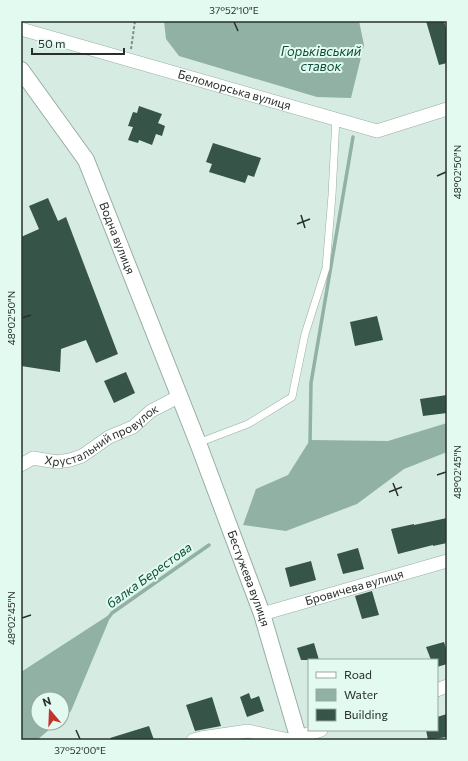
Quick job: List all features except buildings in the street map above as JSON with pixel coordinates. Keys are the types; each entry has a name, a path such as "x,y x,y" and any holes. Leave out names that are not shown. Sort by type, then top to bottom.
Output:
{"street":[{"name":"Беломорська вулиця","path":"21,29 336,118 377,131 447,109"},
{"name":"Водна вулиця","path":"21,70 86,160 189,419"},
{"name":"Хрустальний провулок","path":"21,465 33,458 57,462 82,456 109,437 133,427 151,411 180,396"},
{"name":"Бестужева вулиця","path":"189,419 262,614 298,739"},
{"name":"Бровичева вулиця","path":"262,614 447,561"},
{"path":"193,740 248,732 290,740 298,739 318,731"}],"lane":[{"path":"198,443 248,424 292,397 304,334 326,268 336,118"}],"path":[{"path":"130,60 135,21"}],"water":[{"name":"Горьківський ставок","path":"164,21 359,21 364,45 351,98 317,97 179,56 166,39"},
{"path":"447,423 447,452 404,469 357,504 286,531 243,525 256,489 288,475 310,440 388,441"},
{"path":"112,613 71,711 70,712 70,691 30,691 30,731 48,731 37,740 21,740 21,672"}],"waterway":[{"path":"310,443 311,383 353,137"},
{"name":"балка Берестова","path":"109,617 112,613 209,545"}]}
